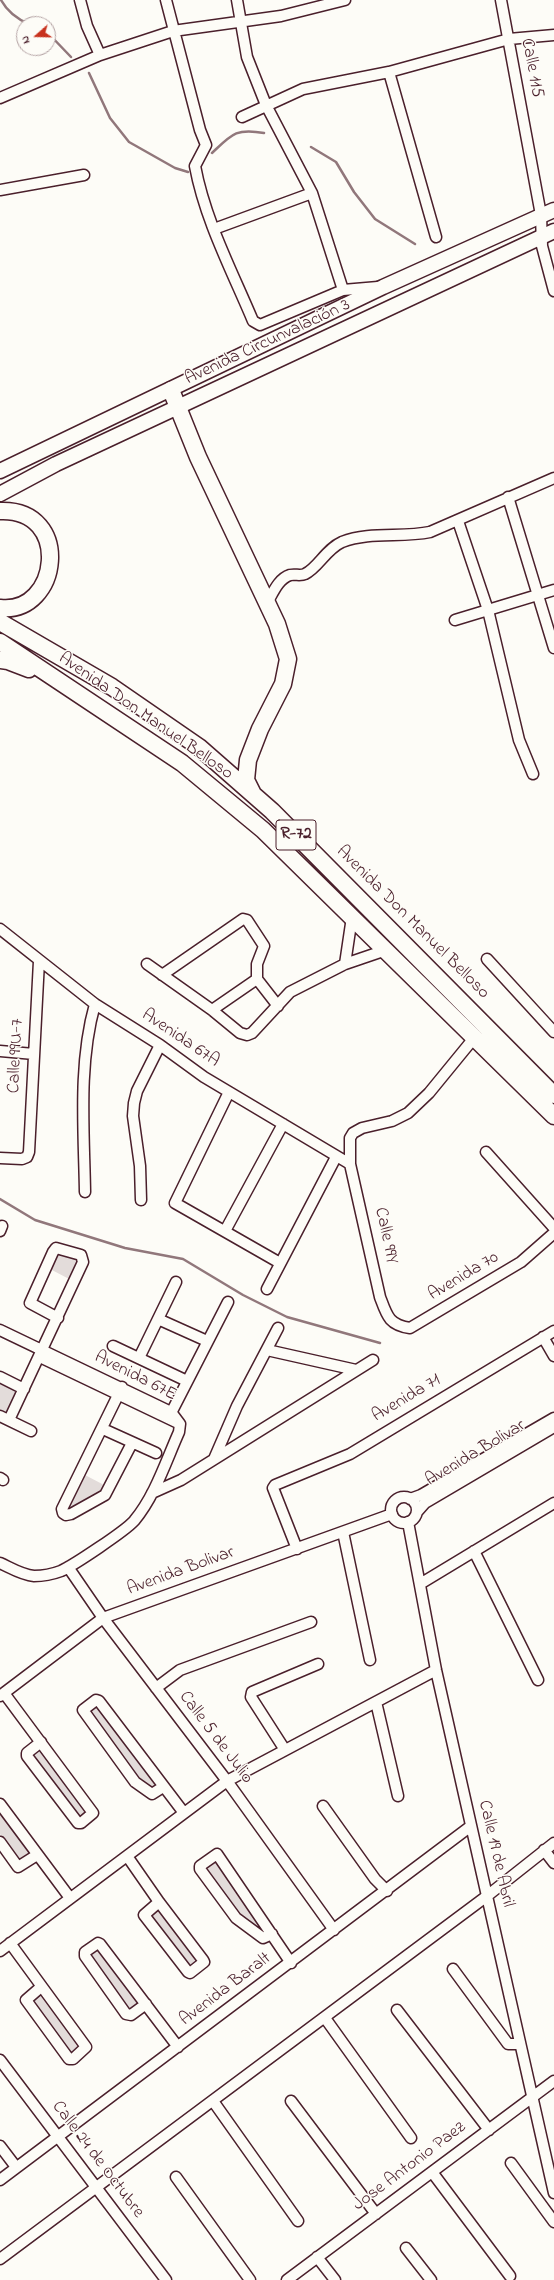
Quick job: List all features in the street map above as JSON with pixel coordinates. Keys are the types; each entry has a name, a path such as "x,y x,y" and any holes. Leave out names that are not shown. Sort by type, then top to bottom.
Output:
{"main road":[{"name":"Avenida Circunvalación 3","path":"0,471 383,287 548,212"},
{"name":"Avenida Circunvalación 3","path":"0,494 45,469 554,231"},
{"path":"409,275 418,294"},
{"path":"171,390 179,406 198,456 277,624 288,659 283,684 260,729 248,760 246,780 254,795"},
{"path":"0,511 11,511 32,517 43,529 50,546 50,566 44,585 30,600 10,609 0,608"},
{"name":"Avenida Don Manuel Belloso","path":"0,622 112,687 199,747 281,819 554,1095"},
{"name":"Avenida Don Manuel Belloso","path":"0,642 182,763 263,830 554,1116"},
{"path":"0,660 8,661 60,681"}],"street":[{"path":"80,0 87,26 100,55"},
{"path":"166,0 173,31 206,145 195,166 198,182 214,229 253,321 260,325 343,290 383,287"},
{"path":"237,0 247,57 266,105 312,194 343,290"},
{"path":"0,98 100,55 173,31 281,16 320,4 344,0"},
{"name":"Calle 115","path":"501,0 508,40 548,212 541,237 554,291"},
{"path":"242,117 303,89 389,72 508,40 554,35"},
{"path":"389,72 436,237"},
{"path":"0,190 84,175"},
{"path":"214,229 312,194"},
{"path":"267,602 279,583 286,577 305,574 332,548 342,542 366,536 411,536 430,532 554,478"},
{"path":"508,497 554,648"},
{"path":"458,521 488,610 519,740 533,774"},
{"path":"455,620 554,590"},
{"path":"345,964 352,917"},
{"path":"162,975 243,919 247,920 264,946 257,964 256,979 278,1006"},
{"name":"Avenida 67A","path":"0,929 39,962 95,1004 160,1045 228,1092 350,1164"},
{"path":"147,964 212,1010 240,1033 246,1035 252,1033 290,992 345,964 386,950"},
{"path":"487,960 554,1032"},
{"name":"Calle 99U-7","path":"0,1158 22,1159 27,1157 29,1152 39,962"},
{"path":"212,1010 256,979"},
{"path":"85,1192 85,1072 89,1034 95,1004"},
{"name":"Calle 99Y","path":"387,1316 380,1297 350,1164 350,1138 354,1133 362,1128 392,1121 408,1112 430,1093 474,1038"},
{"path":"141,1200 140,1166 133,1116 134,1103 137,1091 160,1045"},
{"path":"0,1051 34,1054"},
{"path":"228,1092 175,1203 280,1263"},
{"path":"225,1231 282,1124"},
{"path":"486,1152 554,1228"},
{"path":"267,1290 336,1157"},
{"name":"Avenida 70","path":"387,1316 397,1326 410,1328 521,1262 554,1233"},
{"path":"31,1431 5,1418 24,1389 58,1318 83,1258 81,1255 56,1248 30,1303 58,1318"},
{"path":"139,1358 176,1282"},
{"path":"170,1416 228,1302"},
{"path":"158,1319 207,1341"},
{"path":"214,1459 237,1406 278,1328"},
{"name":"Avenida 67E","path":"0,1330 40,1353 170,1416 180,1424 179,1432 152,1493"},
{"name":"Avenida 71","path":"296,1549 273,1486 350,1454 554,1331"},
{"path":"543,1337 554,1356"},
{"name":"Avenida 67E","path":"0,1338 40,1353"},
{"path":"113,1346 187,1381"},
{"path":"267,1350 356,1370"},
{"path":"0,1563 23,1574 34,1576 52,1573 68,1567 133,1522 152,1493 181,1480 373,1360"},
{"path":"0,1378 24,1389"},
{"path":"120,1391 103,1429 62,1509 66,1515 98,1500 105,1494 132,1443"},
{"path":"410,1499 421,1495 554,1418"},
{"name":"Avenida Bolivar","path":"417,1512 425,1504 554,1427"},
{"path":"103,1429 156,1453"},
{"path":"400,1497 410,1499 416,1504 417,1512 414,1518 408,1522 397,1520 392,1514 394,1501 400,1497"},
{"path":"420,1584 554,1503"},
{"name":"Avenida Bolivar","path":"2,1694 103,1618 392,1514"},
{"name":"Calle 19 de Abril","path":"408,1522 436,1670 519,2044 554,2193"},
{"path":"343,1532 370,1660"},
{"path":"474,1551 538,1680"},
{"path":"0,1556 26,1568 52,1573"},
{"name":"Calle 5 de Julio","path":"68,1567 103,1618 227,1781 334,1930"},
{"path":"156,1688 180,1670 311,1622"},
{"path":"285,1750 251,1696 252,1692 318,1664"},
{"path":"0,1951 227,1781 436,1670"},
{"path":"2,1694 41,1742 93,1812 82,1823 78,1823 27,1756 27,1753 41,1742"},
{"path":"163,1787 152,1794 135,1782 83,1710 96,1700 99,1701 184,1814"},
{"path":"376,1702 398,1796"},
{"path":"0,1804 70,1898"},
{"path":"323,1806 375,1879 386,1891"},
{"name":"Avenida Baralt","path":"0,2180 471,1826"},
{"path":"0,1842 18,1866 37,1855"},
{"path":"0,2259 325,2018 487,1896 554,1843"},
{"path":"544,1850 554,1863"},
{"path":"272,1934 263,1938 236,1918 200,1869 200,1866 217,1854 272,1934 291,1962"},
{"path":"127,1856 159,1902 203,1960 204,1962 190,1973 144,1915 159,1902"},
{"path":"10,1943 86,2047 73,2059 69,2059 26,2000 41,1987"},
{"path":"146,2004 131,2015 126,2014 85,1956 85,1952 98,1943 100,1944 146,2004 178,2047"},
{"path":"453,1969 508,2044 519,2044"},
{"path":"397,2010 489,2130"},
{"path":"325,2018 412,2138"},
{"name":"Calle 24 de Octubre","path":"0,2060 59,2136 166,2280"},
{"name":"Jose Antonio Paez","path":"287,2280 554,2081"},
{"path":"213,2101 298,2221"},
{"path":"291,2101 376,2214"},
{"path":"0,2146 16,2167"},
{"path":"511,2163 554,2222"},
{"path":"432,2172 510,2276"},
{"path":"176,2177 250,2280"},
{"path":"406,2248 431,2280"},
{"path":"317,2257 335,2280"}],"shaded area":[{"path":"57,1251 79,1258 71,1280 50,1269"},
{"path":"0,1382 18,1392 7,1415 0,1412"},
{"path":"85,1475 106,1486 98,1498 74,1508 70,1505"},
{"path":"99,1705 158,1785 150,1791 138,1783 87,1713"},
{"path":"41,1747 88,1813 81,1820 31,1755"},
{"path":"0,1811 31,1854 20,1862 0,1834"},
{"path":"216,1859 266,1931 263,1934 241,1916 205,1868"},
{"path":"159,1906 199,1960 189,1968 148,1915"},
{"path":"99,1947 141,2004 129,2012 89,1955"},
{"path":"40,1992 81,2048 71,2056 29,1999"}],"waterway":[{"path":"1,0 6,8 16,17"},
{"path":"56,41 71,57"},
{"path":"89,73 110,118 129,142 175,168 188,172"},
{"path":"212,153 235,134 247,131 264,133"},
{"path":"311,147 336,162 354,192 375,219 415,244"},
{"path":"0,1199 35,1220 125,1248 183,1259 243,1295 287,1317 380,1343"}]}
